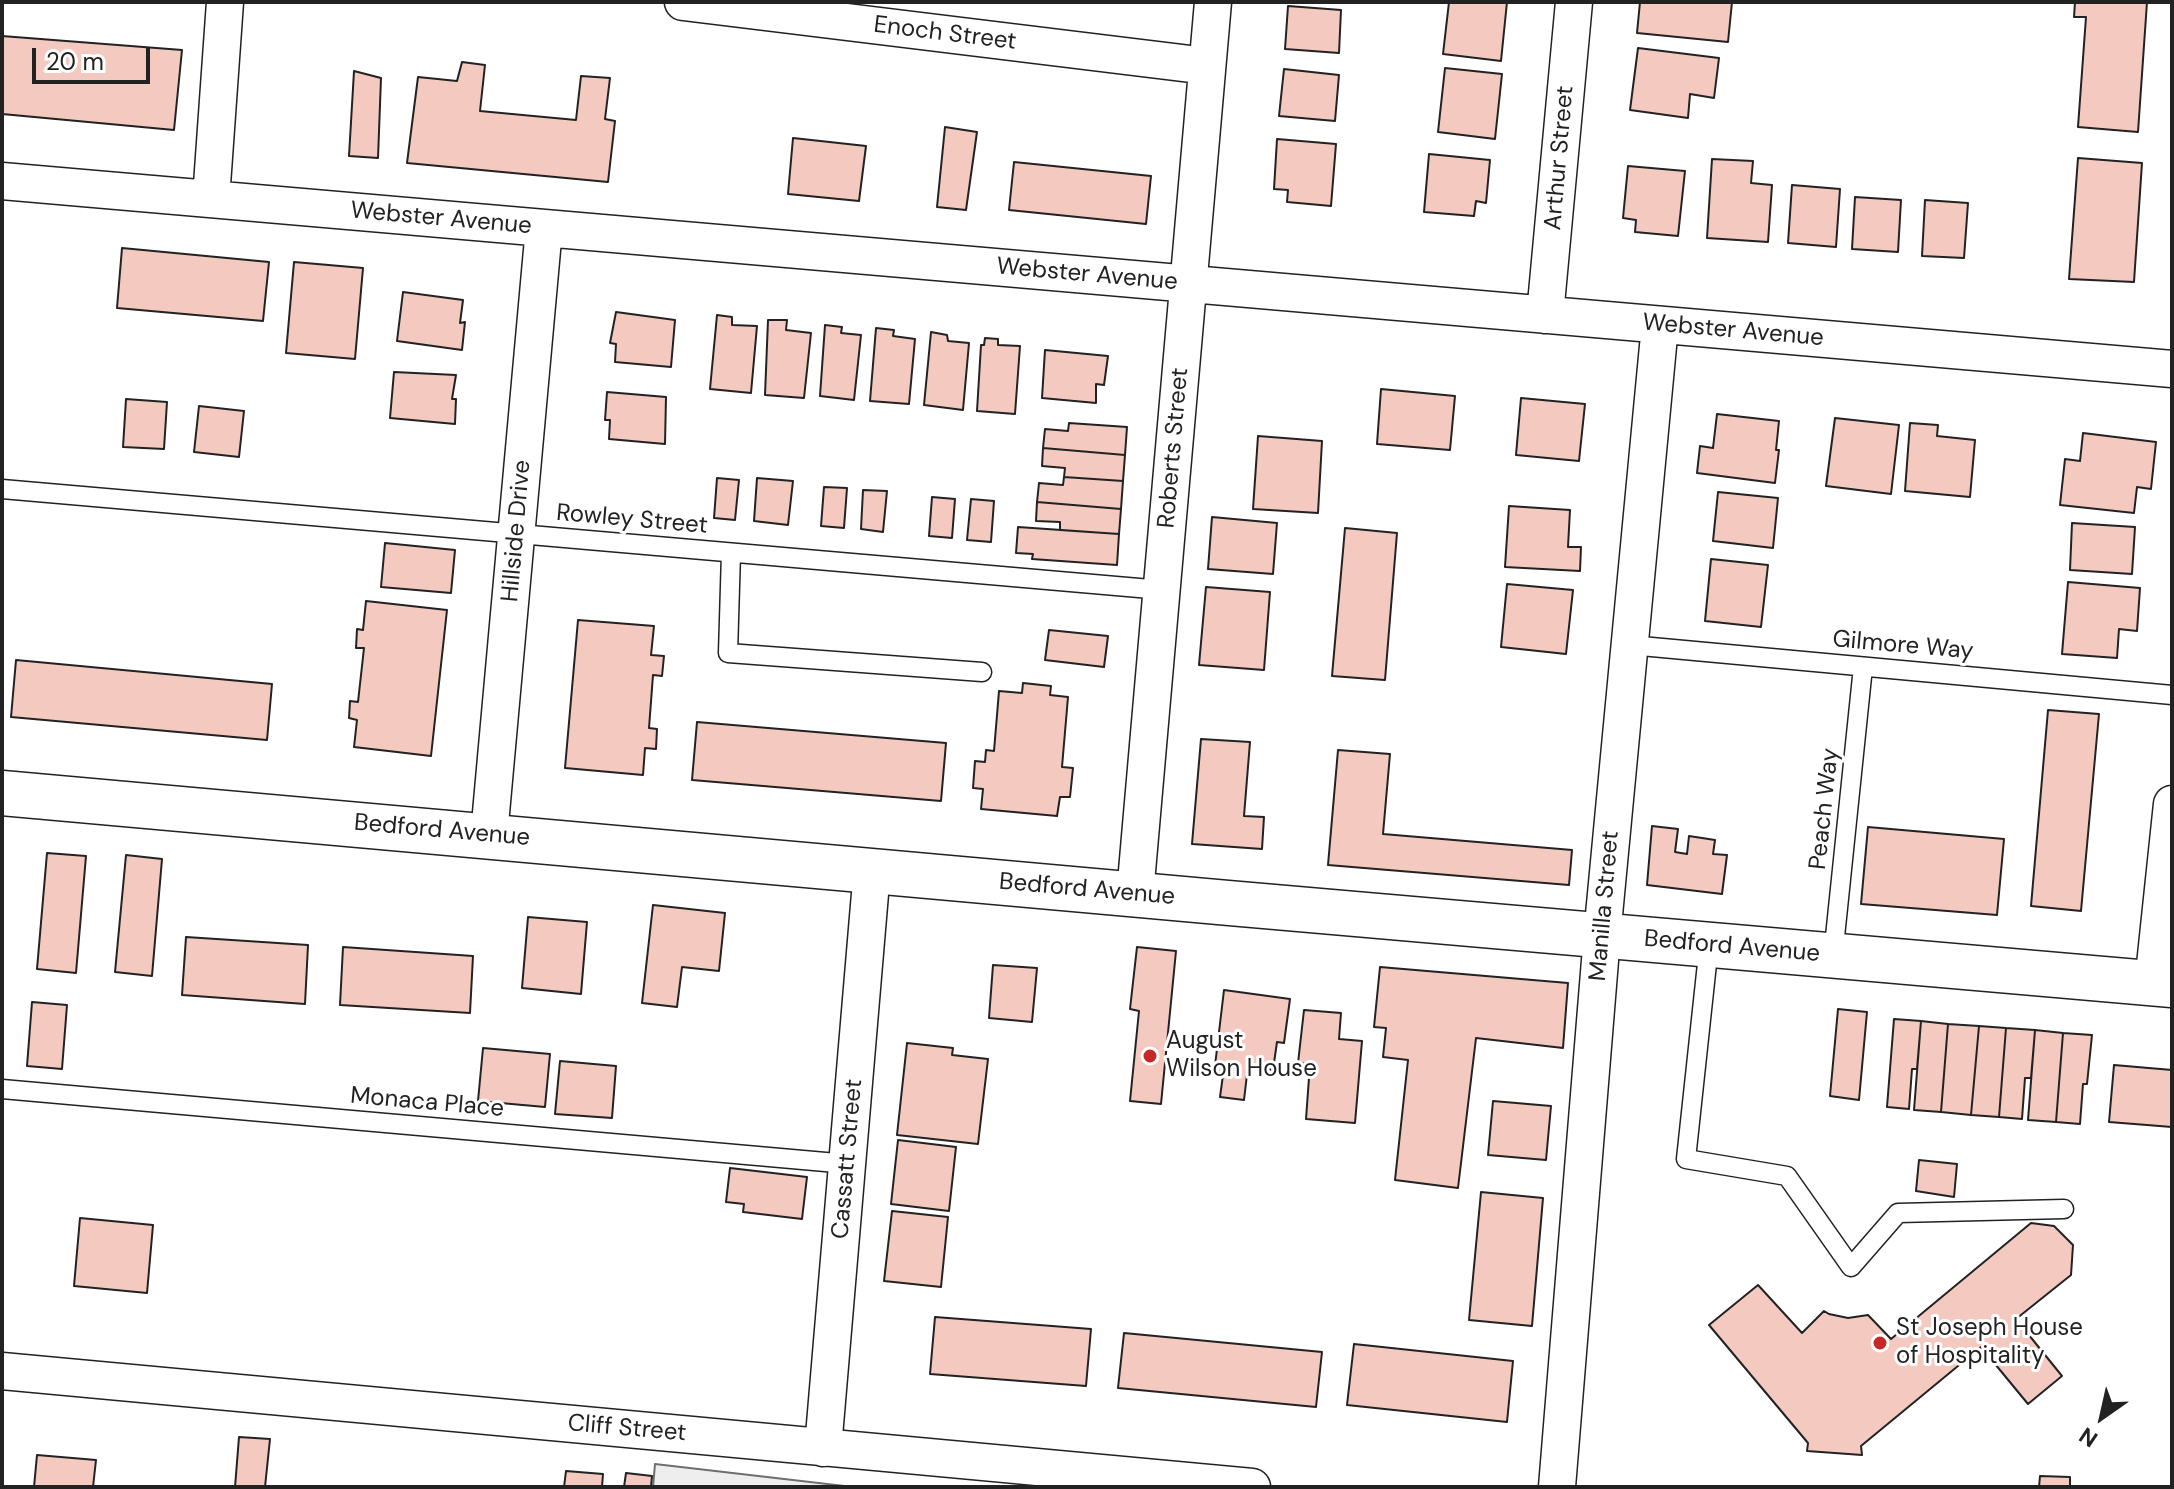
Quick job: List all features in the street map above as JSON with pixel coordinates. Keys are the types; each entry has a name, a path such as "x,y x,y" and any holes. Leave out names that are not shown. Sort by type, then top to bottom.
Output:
{"street":[{"path":"211,199 225,2"},
{"name":"Enoch Street","path":"683,2 1207,66"},
{"name":"Roberts Street","path":"1135,894 1213,2"},
{"name":"Arthur Street","path":"1545,315 1574,2"},
{"name":"Webster Avenue","path":"2,181 2172,369"},
{"name":"Hillside Drive","path":"489,835 544,228"},
{"name":"Manilla Street","path":"1557,1487 1602,936 1660,325"},
{"name":"Bedford Avenue","path":"2,793 2162,985"},
{"path":"2162,985 2172,804"},
{"name":"Cassatt Street","path":"823,1448 872,870"},
{"name":"Cliff Street","path":"2,1371 1252,1487"}],"lane":[{"name":"Rowley Street","path":"2,489 1162,590"},
{"path":"731,553 728,653 982,672"},
{"name":"Gilmore Way","path":"1630,645 2172,695"},
{"name":"Peach Way","path":"1833,956 1863,667"},
{"path":"1709,945 1686,1159 1787,1176 1851,1267 1898,1213 2064,1209"},
{"name":"Monaca Place","path":"2,1089 848,1164"}],"shaded area":[{"path":"655,1464 853,1487 653,1487"}],"building":[{"path":"1449,2 1507,2 1501,61 1443,54"},
{"path":"1640,2 1732,2 1728,42 1637,33"},
{"path":"2075,2 2147,2 2138,132 2078,127 2086,17 2074,17"},
{"path":"1288,6 1341,10 1339,53 1285,49"},
{"path":"2,36 182,50 174,130 2,114"},
{"path":"1638,48 1719,58 1714,98 1690,94 1688,118 1630,110"},
{"path":"462,62 485,65 480,111 576,120 581,76 610,78 605,119 615,121 608,182 407,163 418,77 457,81"},
{"path":"1445,68 1502,74 1495,139 1438,132"},
{"path":"1284,69 1339,75 1335,121 1279,116"},
{"path":"354,71 381,78 378,158 349,156"},
{"path":"945,127 977,132 966,210 937,207"},
{"path":"793,138 866,146 859,201 788,194"},
{"path":"1277,139 1336,144 1331,206 1287,202 1288,190 1274,189"},
{"path":"1429,154 1490,160 1486,203 1476,201 1474,216 1424,212"},
{"path":"2078,158 2142,163 2134,282 2069,279"},
{"path":"1712,159 1753,161 1751,183 1772,185 1768,242 1707,238"},
{"path":"1014,162 1151,176 1146,224 1009,210"},
{"path":"1628,166 1685,171 1678,236 1635,232 1636,220 1623,218"},
{"path":"1792,185 1840,189 1836,247 1788,243"},
{"path":"1855,197 1901,200 1898,252 1852,249"},
{"path":"1925,200 1968,203 1964,258 1922,256"},
{"path":"122,248 269,262 263,321 117,308"},
{"path":"294,262 363,268 355,359 286,353"},
{"path":"403,292 463,300 460,323 465,322 462,350 397,341"},
{"path":"616,312 675,320 671,367 615,362 616,344 610,343"},
{"path":"717,315 732,317 732,325 757,326 751,393 710,389"},
{"path":"768,320 787,320 786,330 811,333 804,398 765,395"},
{"path":"825,325 842,327 841,333 861,335 854,400 820,396"},
{"path":"876,328 894,330 893,336 915,339 909,404 870,401"},
{"path":"931,332 947,335 948,341 969,343 963,410 924,405"},
{"path":"985,338 998,339 998,345 1020,346 1015,414 977,411 981,345 984,345"},
{"path":"1045,350 1108,356 1104,385 1096,384 1096,403 1042,398"},
{"path":"394,372 456,375 452,399 456,399 455,424 390,418"},
{"path":"1381,389 1455,396 1450,450 1377,444"},
{"path":"607,392 666,397 665,444 609,439 610,420 605,420"},
{"path":"1521,398 1585,404 1579,461 1516,455"},
{"path":"126,399 167,402 164,449 123,447"},
{"path":"199,406 244,411 239,457 194,452"},
{"path":"1717,414 1779,421 1775,483 1697,473 1700,446 1713,448"},
{"path":"1835,418 1899,425 1891,494 1826,486"},
{"path":"1069,423 1127,427 1125,455 1043,448 1045,429 1068,431"},
{"path":"1910,423 1938,425 1937,436 1975,440 1970,497 1905,491"},
{"path":"2083,433 2156,442 2151,489 2137,487 2134,513 2060,505 2065,459 2080,461"},
{"path":"1258,436 1322,441 1318,513 1253,509"},
{"path":"1043,448 1125,455 1123,481 1064,477 1065,468 1042,466"},
{"path":"1064,477 1123,481 1121,509 1037,502 1039,483 1063,485"},
{"path":"717,478 739,480 735,520 714,518"},
{"path":"757,478 793,481 788,525 754,521"},
{"path":"824,487 847,488 844,528 821,526"},
{"path":"863,490 887,491 883,532 861,529"},
{"path":"1718,492 1778,498 1773,548 1713,541"},
{"path":"932,497 955,499 952,538 929,536"},
{"path":"971,499 994,501 991,542 967,540"},
{"path":"1037,502 1121,509 1119,534 1060,530 1060,522 1036,521"},
{"path":"1509,506 1570,510 1568,547 1581,547 1580,571 1505,567"},
{"path":"1212,517 1277,523 1273,574 1208,569"},
{"path":"2072,523 2135,527 2132,574 2070,570"},
{"path":"1018,527 1119,534 1117,565 1032,559 1033,554 1016,553"},
{"path":"1345,528 1397,533 1385,680 1332,676"},
{"path":"385,543 455,550 451,593 381,587"},
{"path":"1711,559 1768,565 1761,627 1705,621"},
{"path":"2068,582 2140,588 2137,631 2119,629 2117,658 2062,654"},
{"path":"1507,584 1573,590 1566,654 1501,647"},
{"path":"1206,587 1270,592 1264,670 1199,665"},
{"path":"366,601 447,610 431,756 354,747 357,720 349,718 350,701 358,702 364,648 356,648 357,629 363,630"},
{"path":"578,620 654,626 651,655 664,656 662,676 653,675 649,728 657,729 656,749 645,748 643,775 565,768"},
{"path":"1049,630 1108,636 1104,667 1045,660"},
{"path":"16,660 272,684 267,740 11,717"},
{"path":"1023,683 1051,686 1050,695 1068,697 1062,767 1073,768 1070,797 1060,797 1057,816 981,809 983,789 973,788 975,761 985,762 986,750 994,751 999,691 1022,693"},
{"path":"2048,710 2099,714 2081,911 2031,906"},
{"path":"697,722 946,743 941,801 692,780"},
{"path":"1201,739 1250,742 1244,816 1264,817 1262,849 1192,844"},
{"path":"1338,750 1390,754 1383,834 1572,850 1569,885 1328,865"},
{"path":"1652,826 1678,829 1675,852 1687,854 1689,836 1715,840 1713,854 1727,855 1722,894 1647,885"},
{"path":"1868,827 2004,839 1997,915 1861,904"},
{"path":"47,853 86,856 76,973 37,969"},
{"path":"126,855 162,859 152,976 115,972"},
{"path":"653,905 725,913 719,971 682,967 677,1007 642,1003"},
{"path":"528,917 587,922 581,994 522,988"},
{"path":"186,937 308,945 305,1004 182,995"},
{"path":"343,947 473,956 470,1013 340,1005"},
{"name":"August Wilson House","path":"1137,947 1176,951 1161,1104 1130,1101 1139,1011 1130,1009"},
{"path":"993,965 1037,968 1032,1022 989,1018"},
{"path":"1380,967 1568,983 1563,1048 1476,1038 1458,1188 1395,1180 1408,1060 1383,1057 1386,1028 1374,1027"},
{"path":"1224,990 1290,999 1284,1043 1277,1042 1273,1070 1248,1066 1244,1100 1220,1097 1223,1075 1214,1074"},
{"path":"32,1002 67,1005 62,1069 27,1066"},
{"path":"1838,1009 1867,1012 1859,1100 1830,1096"},
{"path":"1304,1010 1341,1013 1339,1039 1362,1041 1355,1123 1306,1119 1310,1064 1298,1063"},
{"path":"1894,1019 1921,1021 1917,1069 1912,1069 1909,1109 1887,1107"},
{"path":"1921,1021 1948,1024 1941,1112 1914,1110"},
{"path":"1948,1024 1979,1026 1971,1115 1941,1112"},
{"path":"1979,1026 2006,1028 1999,1117 1971,1115"},
{"path":"2006,1028 2035,1030 2031,1078 2025,1078 2022,1119 1999,1117"},
{"path":"2035,1030 2063,1033 2056,1122 2028,1120"},
{"path":"2063,1033 2092,1035 2080,1124 2056,1122"},
{"path":"907,1043 953,1048 952,1055 988,1059 978,1144 897,1135"},
{"path":"483,1048 550,1054 545,1107 478,1101"},
{"path":"560,1061 616,1066 612,1118 555,1114"},
{"path":"2114,1065 2172,1070 2172,1127 2109,1122"},
{"path":"1493,1101 1551,1106 1546,1160 1488,1155"},
{"path":"898,1140 956,1147 949,1211 891,1204"},
{"path":"1919,1160 1957,1164 1954,1197 1916,1191"},
{"path":"730,1168 807,1177 802,1219 743,1212 744,1204 726,1202"},
{"path":"1481,1192 1543,1198 1532,1326 1469,1320"},
{"path":"892,1211 948,1217 941,1287 884,1281"},
{"path":"80,1218 153,1225 147,1293 74,1286"},
{"name":"St Joseph House of Hospitality","path":"2031,1223 2054,1226 2073,1245 2071,1275 2016,1319 2062,1376 2028,1404 1981,1347 1861,1446 1862,1455 1807,1451 1808,1443 1709,1325 1758,1285 1802,1333 1824,1311 1848,1318 1868,1315 1891,1339"},
{"path":"935,1317 1091,1329 1086,1386 930,1374"},
{"path":"1124,1333 1322,1352 1316,1407 1118,1388"},
{"path":"1354,1344 1513,1361 1507,1422 1347,1405"},
{"path":"239,1437 270,1439 265,1487 235,1487"},
{"path":"37,1455 96,1460 93,1487 34,1487"},
{"path":"566,1471 603,1474 602,1487 564,1487"},
{"path":"626,1473 652,1476 651,1487 624,1487"},
{"path":"2040,1476 2070,1477 2070,1487 2039,1487"}],"place":[{"name":"August Wilson House","path":"1150,1056"},
{"name":"St Joseph House of Hospitality","path":"1880,1343"}]}
